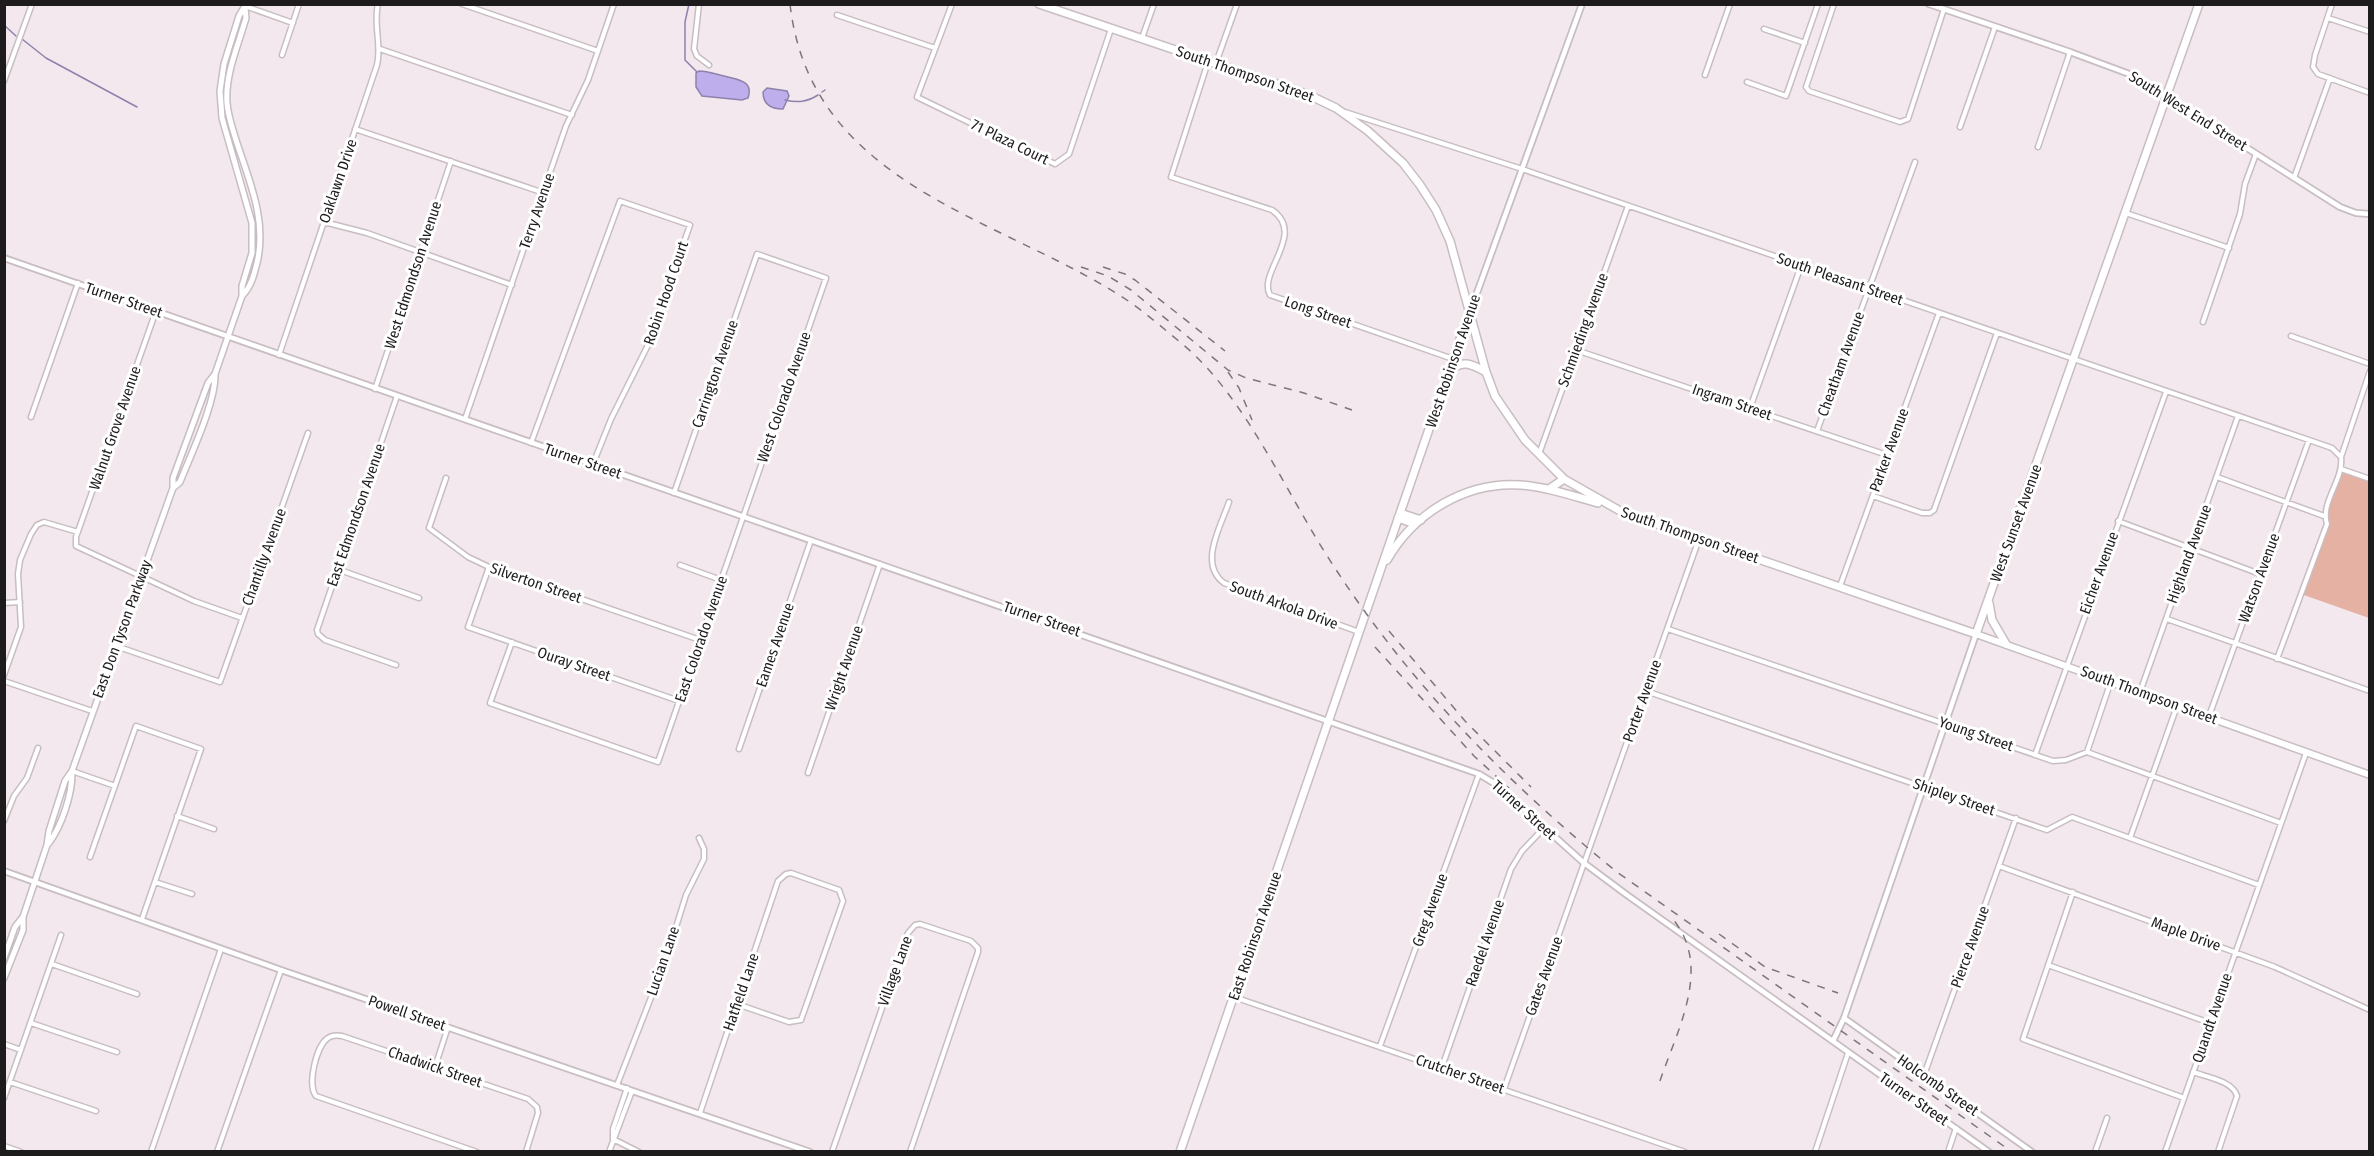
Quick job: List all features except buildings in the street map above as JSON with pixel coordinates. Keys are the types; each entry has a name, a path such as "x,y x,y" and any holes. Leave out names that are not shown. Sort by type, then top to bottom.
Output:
{"highway":[{"name":"South Thompson Street","path":"1039,4 1308,95 1335,108 1385,145 1420,184 1436,210 1450,241 1486,372 1495,396 1512,422 1539,455 1563,479 1609,506 1976,634"},
{"name":"West Sunset Avenue","path":"1976,634 2199,4"},
{"name":"West Robinson Avenue","path":"1330,721 1469,313"},
{"path":"1446,380 1452,369 1462,363 1471,364 1486,372"},
{"path":"1549,489 1563,479"},
{"path":"1380,573 1404,534 1418,522 1449,501 1478,489 1509,484 1549,489 1609,506"},
{"path":"1399,515 1418,522"},
{"path":"1988,600 1992,620 2006,644"},
{"name":"East Robinson Avenue","path":"1180,1152 1330,721"}],"main road":[{"name":"East Don Tyson Parkway","path":"4,978 23,930 23,917 65,781 72,771 173,488 173,478 208,383 215,374 242,296 242,286 252,253 252,223 222,118 220,91 224,64 236,26 246,5"},
{"name":"South Thompson Street","path":"1976,634 2370,775"},
{"name":"East Don Tyson Parkway","path":"4,958 15,927 23,917"}],"street":[{"path":"4,81 32,4"},
{"path":"282,55 299,4"},
{"name":"Oaklawn Drive","path":"279,355 377,65 380,49 376,18 378,4"},
{"path":"462,4 598,51"},
{"name":"Terry Avenue","path":"465,420 544,193 572,115 588,80 614,4"},
{"path":"699,4 694,49 697,56 709,64"},
{"name":"71 Plaza Court","path":"952,4 917,96 1054,164 1070,154 1112,27"},
{"path":"1142,38 1154,4"},
{"path":"1212,62 1237,4"},
{"name":"West Robinson Avenue","path":"1469,313 1582,4"},
{"path":"1705,75 1730,4"},
{"path":"1747,82 1786,96 1818,4"},
{"path":"1834,4 1806,87 1809,91 1900,122 1908,119 1944,9"},
{"name":"South West End Street","path":"1929,4 2121,70 2167,96 2340,207 2356,213 2370,214"},
{"path":"2332,4 2312,62 2315,72 2370,93"},
{"path":"246,5 293,23"},
{"path":"837,15 934,48"},
{"path":"2328,18 2370,32"},
{"path":"1960,127 1995,27"},
{"path":"1764,29 1805,43"},
{"path":"380,49 572,115"},
{"path":"2038,147 2070,52"},
{"name":"Long Street","path":"1212,62 1171,177 1272,210 1280,216 1285,229 1268,285 1270,295 1453,359"},
{"path":"2294,178 2330,78"},
{"name":"South Pleasant Street","path":"1335,108 2309,440 2332,448 2341,457"},
{"path":"355,129 544,193"},
{"path":"2203,322 2241,214 2245,184 2256,154"},
{"name":"West Edmondson Avenue","path":"375,388 451,161"},
{"name":"Cheatham Avenue","path":"1817,431 1915,162"},
{"name":"Robin Hood Court","path":"531,443 620,201 690,225 648,345 611,418 593,464"},
{"name":"Schmieding Avenue","path":"1539,455 1628,206"},
{"path":"2126,213 2229,248"},
{"path":"324,222 367,233 512,285"},
{"name":"Carrington Avenue","path":"674,493 757,254 825,278"},
{"name":"Turner Street","path":"4,258 1479,774 1497,785 1584,863 1677,932 1989,1152"},
{"path":"1750,408 1802,266"},
{"name":"West Colorado Avenue","path":"743,517 825,278"},
{"path":"31,417 78,284"},
{"name":"Walnut Grove Avenue","path":"142,575 76,546 78,532 156,311"},
{"name":"Parker Avenue","path":"1840,586 1939,313"},
{"path":"1873,496 1922,513 1930,513 1936,506 1997,333"},
{"path":"2292,336 2370,364"},
{"name":"Ingram Street","path":"1576,350 1887,455"},
{"path":"2277,659 2327,524 2324,516 2341,469 2341,457 2369,372"},
{"name":"Eicher Avenue","path":"2035,755 2166,392"},
{"name":"East Edmondson Avenue","path":"396,665 325,640 318,634 318,625 397,396"},
{"name":"Highland Avenue","path":"2140,692 2238,416"},
{"name":"Chantilly Avenue","path":"116,646 220,682 308,433"},
{"name":"Watson Avenue","path":"2209,716 2309,440"},
{"path":"2341,469 2370,479"},
{"path":"2217,477 2324,516"},
{"name":"Silverton Street","path":"446,478 429,528 468,557 489,567 700,640"},
{"name":"South Arkola Drive","path":"1229,502 1211,559 1216,577 1224,584 1360,632"},
{"name":"East Colorado Avenue","path":"512,642 490,702 658,762 743,517"},
{"path":"2118,521 2260,574"},
{"path":"4,675 21,627 18,574 20,560 31,534 37,525 44,522 78,532"},
{"name":"Porter Avenue","path":"1584,863 1700,538"},
{"name":"Eames Avenue","path":"740,749 811,540"},
{"name":"Wright Avenue","path":"808,773 880,564"},
{"path":"680,566 721,580"},
{"name":"Ouray Street","path":"489,567 468,627 679,700"},
{"path":"337,569 419,598"},
{"path":"142,575 194,601 242,618"},
{"path":"4,603 20,602"},
{"path":"2166,618 2370,691"},
{"name":"Young Street","path":"1668,628 2035,755 2060,761 2086,752"},
{"name":"West Sunset Avenue","path":"1833,1041 1844,1018 1976,634"},
{"path":"4,681 92,711"},
{"path":"2111,681 2086,752 2282,823 2306,752"},
{"name":"Shipley Street","path":"1646,691 2047,830 2072,817 2259,885"},
{"path":"2130,838 2177,705"},
{"path":"90,857 136,726 201,749 142,919"},
{"path":"4,821 14,796 27,778 38,747"},
{"path":"72,771 115,786"},
{"name":"Greg Avenue","path":"1380,1046 1479,774"},
{"path":"177,816 214,829"},
{"name":"Pierce Avenue","path":"1923,1076 2016,818"},
{"name":"Quandt Avenue","path":"2165,1152 2282,823"},
{"name":"Raedel Avenue","path":"1442,1068 1511,869 1522,851 1544,828"},
{"name":"Lucian Lane","path":"617,1085 666,959 686,895 704,859 704,849 699,838"},
{"name":"Gates Avenue","path":"1504,1089 1584,863"},
{"name":"Maple Drive","path":"1999,866 2235,952 2303,979 2370,1011"},
{"name":"Powell Street","path":"4,871 281,970 810,1152"},
{"name":"Hatfield Lane","path":"700,1113 778,881 786,873 798,874 836,887 842,893 843,901 804,1016 798,1022 789,1022 737,1004"},
{"path":"155,882 192,894"},
{"path":"2073,892 2023,1040 2184,1098"},
{"name":"Village Lane","path":"832,1152 909,933 911,928 920,924 971,941 978,948 978,952 910,1152"},
{"path":"4,1098 61,935"},
{"path":"151,1152 221,949"},
{"path":"52,964 137,994"},
{"path":"2048,965 2210,1023"},
{"path":"217,1152 281,970"},
{"name":"Crutcher Street","path":"1234,997 1683,1151"},
{"name":"Holcomb Street","path":"1844,1018 2032,1152"},
{"path":"31,1023 117,1052"},
{"path":"435,1067 448,1027"},
{"name":"Chadwick Street","path":"477,1152 322,1099 312,1092 311,1078 322,1045 330,1037 342,1036 528,1099 537,1107 537,1119 526,1152"},
{"path":"4,1044 21,1050"},
{"path":"1815,1152 1848,1053"},
{"path":"2193,1072 2232,1087 2237,1092 2218,1152"},
{"path":"10,1082 96,1111"},
{"path":"613,1139 613,1129 627,1088"},
{"path":"609,1152 633,1090"},
{"path":"2095,1152 2108,1118"},
{"path":"1948,1152 1956,1128"},
{"path":"613,1139 639,1152"},
{"path":"4,1146 21,1152"}],"shaded area":[{"path":"699,71 743,82 749,88 748,98 742,100 702,96 696,87 696,73"},
{"path":"767,88 787,91 789,96 783,109 771,107 766,103 763,92"},
{"path":"2341,469 2369,479 2369,618 2301,594 2327,524 2324,516"}],"waterway":[{"path":"689,4 685,22 685,60 697,72"},
{"path":"4,25 16,36"},
{"path":"22,39 46,58 137,107"},
{"path":"785,100 802,101 818,95"}],"railway":[{"path":"790,4 805,64 832,113 869,153 913,186 963,214 1067,265 1116,293 1157,323 1204,364 1245,418 1333,565 1394,650 1463,730 1537,804 1617,872 2012,1152"},
{"path":"1081,267 1108,276 1131,290 1228,370 1246,378 1304,393 1352,410"},
{"path":"1103,267 1135,280 1225,351"},
{"path":"1228,372 1239,388 1252,420"},
{"path":"1389,631 1465,721 1531,787"},
{"path":"1375,647 1474,756 1509,788"},
{"path":"1660,1081 1682,1019 1691,977 1690,956 1684,936 1671,917"},
{"path":"1719,934 1765,967 1838,993"}]}
